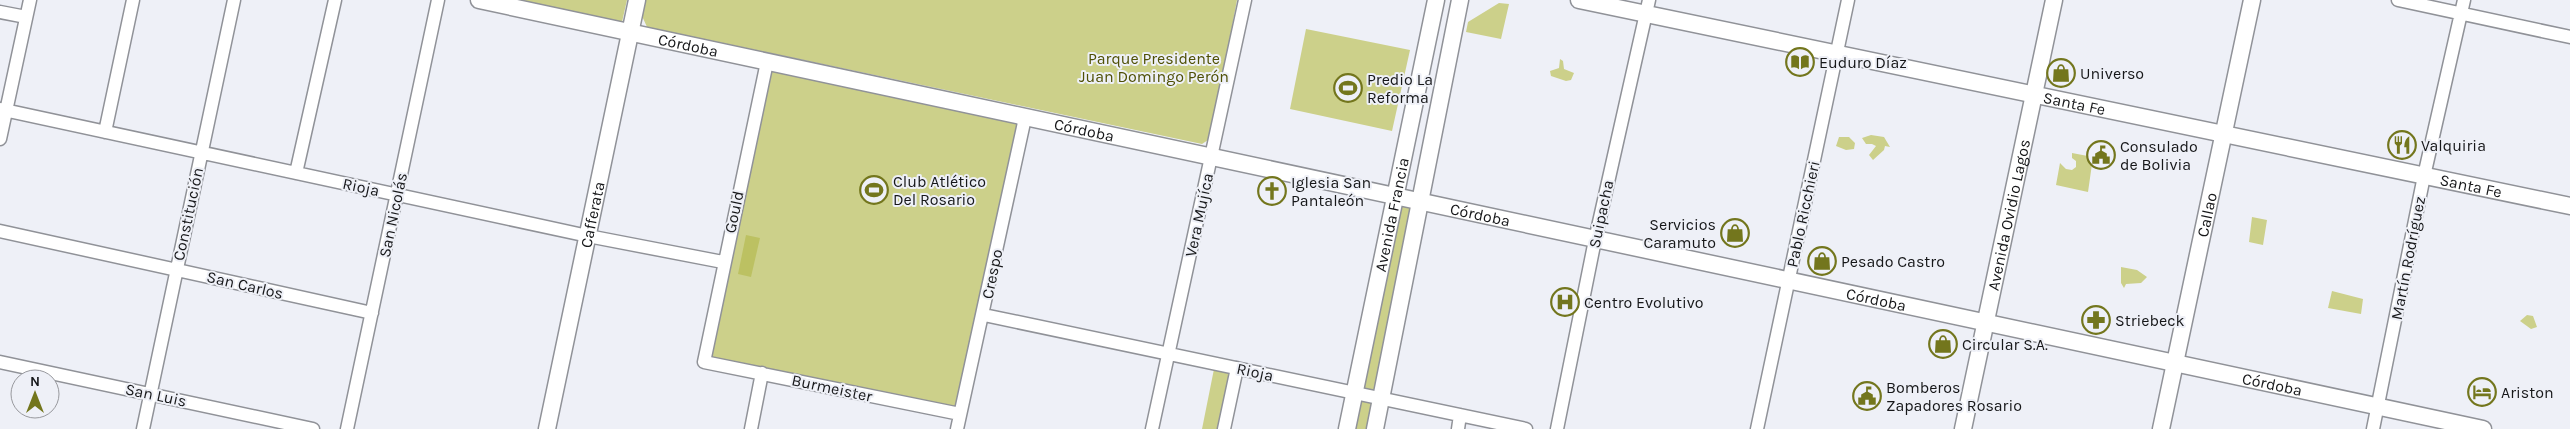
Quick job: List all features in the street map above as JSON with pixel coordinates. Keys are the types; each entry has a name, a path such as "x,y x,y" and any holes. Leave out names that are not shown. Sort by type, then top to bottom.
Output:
{"main road":[{"name":"Córdoba","path":"478,0 2483,429"},
{"name":"Cafferata","path":"547,429 637,0"},
{"name":"Avenida Francia","path":"1347,429 1436,0"},
{"name":"Avenida Francia","path":"1375,429 1460,0"},
{"name":"Santa Fe","path":"1579,0 1647,7 1837,53 2570,206"},
{"name":"Avenida Ovidio Lagos","path":"1963,429 2054,0"},
{"name":"Callao","path":"2161,429 2252,0"}],"street":[{"path":"0,139 3,110 30,0"},
{"path":"105,132 133,0"},
{"name":"Constitución","path":"143,429 234,0"},
{"path":"296,173 335,0"},
{"name":"San Nicolás","path":"347,429 438,0"},
{"name":"Vera Mujíca","path":"1152,429 1245,0"},
{"name":"Pablo Ricchieri","path":"1757,429 1848,0"},
{"path":"2398,0 2570,37"},
{"name":"Martín Rodríguez","path":"2373,429 2424,176 2464,0"},
{"name":"Suipacha","path":"1557,429 1595,240 1647,7"},
{"path":"0,12 26,17"},
{"name":"Gould","path":"704,362 723,262 767,62"},
{"name":"Rioja","path":"3,110 588,236 723,262"},
{"name":"Crespo","path":"958,429 1025,118"},
{"name":"San Carlos","path":"0,231 372,314"},
{"name":"Rioja","path":"984,315 1526,429"},
{"name":"San Luis","path":"0,362 313,429"},
{"name":"Burmeister","path":"704,362 960,414"},
{"path":"1224,429 1237,368"},
{"path":"750,429 762,373"},
{"path":"1458,429 1460,415"}],"green space":[{"path":"521,0 627,0 622,22"},
{"name":"Parque Presidente Juan Domingo Perón","path":"644,0 1237,0 1211,138 1202,144 647,27 642,16"},
{"path":"1499,3 1509,4 1501,39 1466,32 1468,22"},
{"name":"Predio La Reforma","path":"1306,29 1410,50 1392,131 1290,109"},
{"path":"1560,59 1563,61 1564,69 1574,73 1571,80 1566,81 1551,76 1550,71 1559,68"},
{"name":"Club Atlético Del Rosario","path":"767,62 1025,118 960,414 704,362"},
{"path":"1871,135 1884,137 1890,147 1885,146 1884,150 1873,160 1869,155 1876,146 1866,144 1862,138"},
{"path":"1839,137 1849,137 1855,143 1854,149 1846,150 1836,146"},
{"path":"2072,153 2093,157 2088,192 2056,185 2060,163 2066,169 2072,170 2076,167 2076,161 2072,158"},
{"path":"1395,197 1419,202 1375,429 1347,429"},
{"path":"2252,217 2267,220 2263,245 2249,242"},
{"path":"2121,267 2137,270 2147,277 2141,283 2126,284 2124,288 2121,283"},
{"path":"2332,291 2363,299 2361,314 2328,308"},
{"path":"2527,315 2533,316 2537,327 2531,329 2520,321"},
{"path":"1214,369 1230,373 1219,429 1202,429"}],"shaded area":[{"path":"746,235 760,238 751,277 738,274"}],"place":[{"name":"Euduro Díaz","path":"1800,62"},
{"name":"Universo","path":"2061,73"},
{"name":"Predio La Reforma","path":"1348,88"},
{"name":"Valquiria","path":"2402,145"},
{"name":"Consulado de Bolivia","path":"2101,155"},
{"name":"Club Atlético Del Rosario","path":"874,190"},
{"name":"Iglesia San Pantaleón","path":"1272,191"},
{"name":"Servicios Caramuto","path":"1735,233"},
{"name":"Pesado Castro","path":"1822,261"},
{"name":"Centro Evolutivo","path":"1565,302"},
{"name":"Striebeck","path":"2096,320"},
{"name":"Circular S.A.","path":"1943,344"},
{"name":"Ariston","path":"2482,392"},
{"name":"Bomberos Zapadores Rosario","path":"1867,396"}]}
